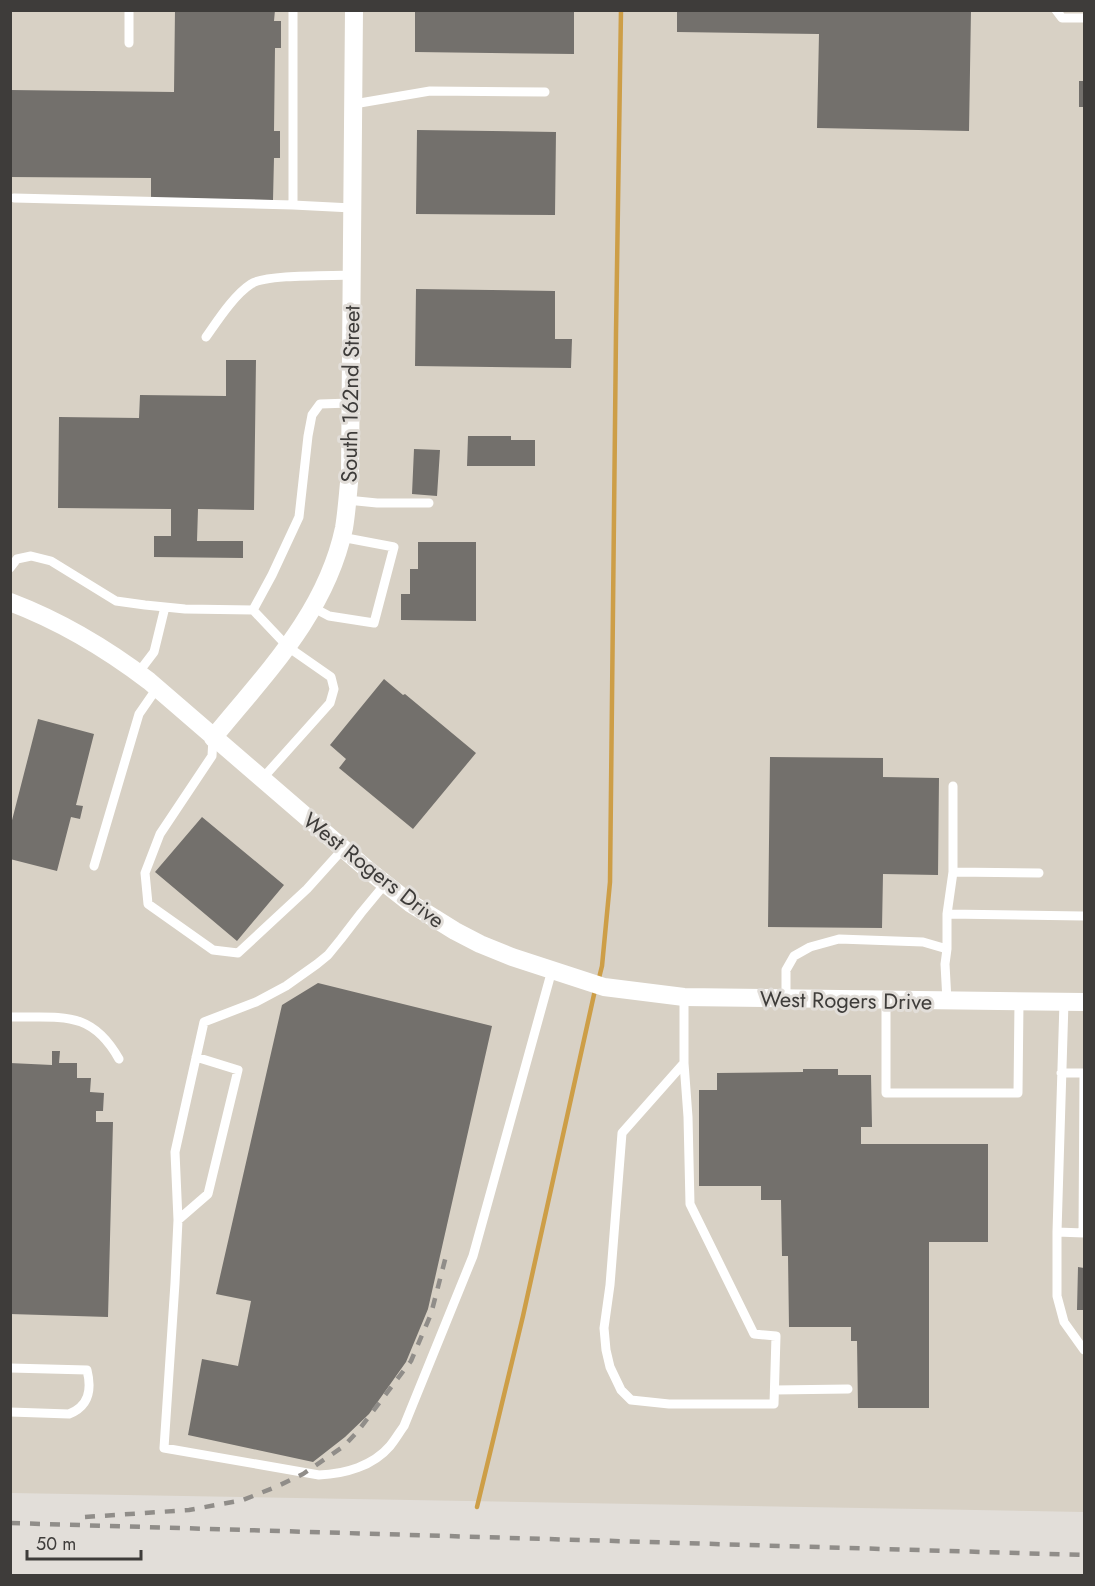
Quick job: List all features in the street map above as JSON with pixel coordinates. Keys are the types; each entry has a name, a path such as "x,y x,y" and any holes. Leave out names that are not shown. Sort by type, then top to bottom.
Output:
{"street":[{"name":"South 162nd Street","path":"213,738 288,647 314,608 328,579 341,537 350,473 354,10"},
{"name":"West Rogers Drive","path":"10,602 95,644 138,673 385,884 410,903 455,931 490,948 596,985 684,997 1084,1002"}],"lane":[{"path":"129,10 129,43"},
{"path":"293,10 293,206"},
{"path":"1056,10 1062,18 1084,18"},
{"path":"354,104 430,91 545,92"},
{"path":"14,198 352,207"},
{"path":"206,337 228,306 251,283 269,278 351,275"},
{"path":"253,610 299,517 312,415 320,404 350,403"},
{"path":"347,500 377,503 429,503"},
{"path":"314,608 329,616 374,623 394,547 341,537"},
{"path":"10,568 17,560 31,556 51,561 116,601 165,607 253,610 288,647 331,677 334,689 330,703 262,779"},
{"path":"138,673 154,652 165,607"},
{"path":"94,866 139,714 157,688"},
{"path":"213,738 212,756 160,834 145,873 148,904 213,950 238,953 307,889 343,849"},
{"path":"946,1001 945,964 952,872 953,786"},
{"path":"952,872 1039,873"},
{"path":"385,884 328,956 286,986 256,1002 204,1022 175,1152 178,1220 164,1448 320,1475 350,1471 369,1463 388,1448 404,1426 473,1256 552,970"},
{"path":"947,914 1083,916"},
{"path":"786,999 786,970 794,956 810,947 839,939 923,942 947,949"},
{"path":"684,997 684,1063 690,1204 754,1334 777,1336 774,1404 669,1404 631,1400 621,1390 610,1367 604,1328 610,1285 622,1133 684,1063"},
{"path":"886,1000 886,1093 1018,1093 1019,1002"},
{"path":"1064,1002 1057,1296 1064,1322 1084,1350"},
{"path":"10,1017 82,1021 105,1037 119,1059"},
{"path":"178,1220 208,1194 238,1070 196,1057"},
{"path":"1057,1232 1084,1233 1084,1073 1061,1073"},
{"path":"10,1368 87,1370 90,1380 86,1402 78,1411 69,1414 10,1412"},
{"path":"775,1390 848,1389"}],"shaded area":[{"path":"11,11 1084,11 1084,1512 11,1493"}],"building":[{"path":"175,10 275,10 274,21 281,21 281,48 275,48 274,131 280,131 280,158 274,158 273,200 151,198 151,178 10,177 10,90 174,92"},
{"path":"415,10 574,10 574,54 415,52"},
{"path":"677,10 971,10 969,131 817,128 819,34 677,32"},
{"path":"1079,81 1084,81 1084,107 1079,107"},
{"path":"417,130 556,132 555,215 416,214"},
{"path":"416,289 555,291 555,339 572,339 571,368 415,366"},
{"path":"226,360 256,360 254,510 198,509 197,541 243,541 243,558 154,557 154,536 171,536 171,509 58,508 59,417 139,418 140,395 226,396"},
{"path":"468,436 511,436 511,440 535,440 535,466 467,466"},
{"path":"414,449 440,450 437,496 412,494"},
{"path":"418,542 476,542 476,621 401,620 401,594 410,594 410,569 418,569"},
{"path":"384,679 476,753 413,829 339,768 346,759 330,745"},
{"path":"38,719 94,734 76,805 83,806 80,819 71,817 57,871 10,859 10,828"},
{"path":"770,757 883,758 883,777 939,778 938,875 883,874 882,928 768,927"},
{"path":"202,817 284,885 237,941 155,872"},
{"path":"318,983 492,1026 428,1309 406,1362 369,1414 345,1437 313,1462 188,1435 202,1359 238,1366 251,1301 216,1294 282,1005"},
{"path":"52,1051 60,1051 59,1063 77,1063 77,1078 91,1078 90,1092 104,1093 103,1111 96,1111 96,1122 113,1122 108,1317 10,1314 10,1063 52,1065"},
{"path":"803,1069 838,1069 838,1075 871,1075 872,1127 861,1127 861,1144 988,1144 988,1242 929,1242 929,1408 858,1408 857,1341 851,1341 851,1327 789,1327 788,1256 782,1256 781,1200 761,1200 761,1186 699,1186 699,1090 717,1090 717,1073 803,1072"},
{"path":"1078,1267 1084,1268 1084,1310 1077,1310"}],"waterway":[{"path":"598,982 602,966 610,882 621,10"},
{"path":"477,1507 523,1316 595,990"}],"railway":[{"path":"85,1517 189,1510 243,1500 303,1474 344,1446 411,1361 431,1314 446,1256"},
{"path":"10,1523 1084,1555"}]}
